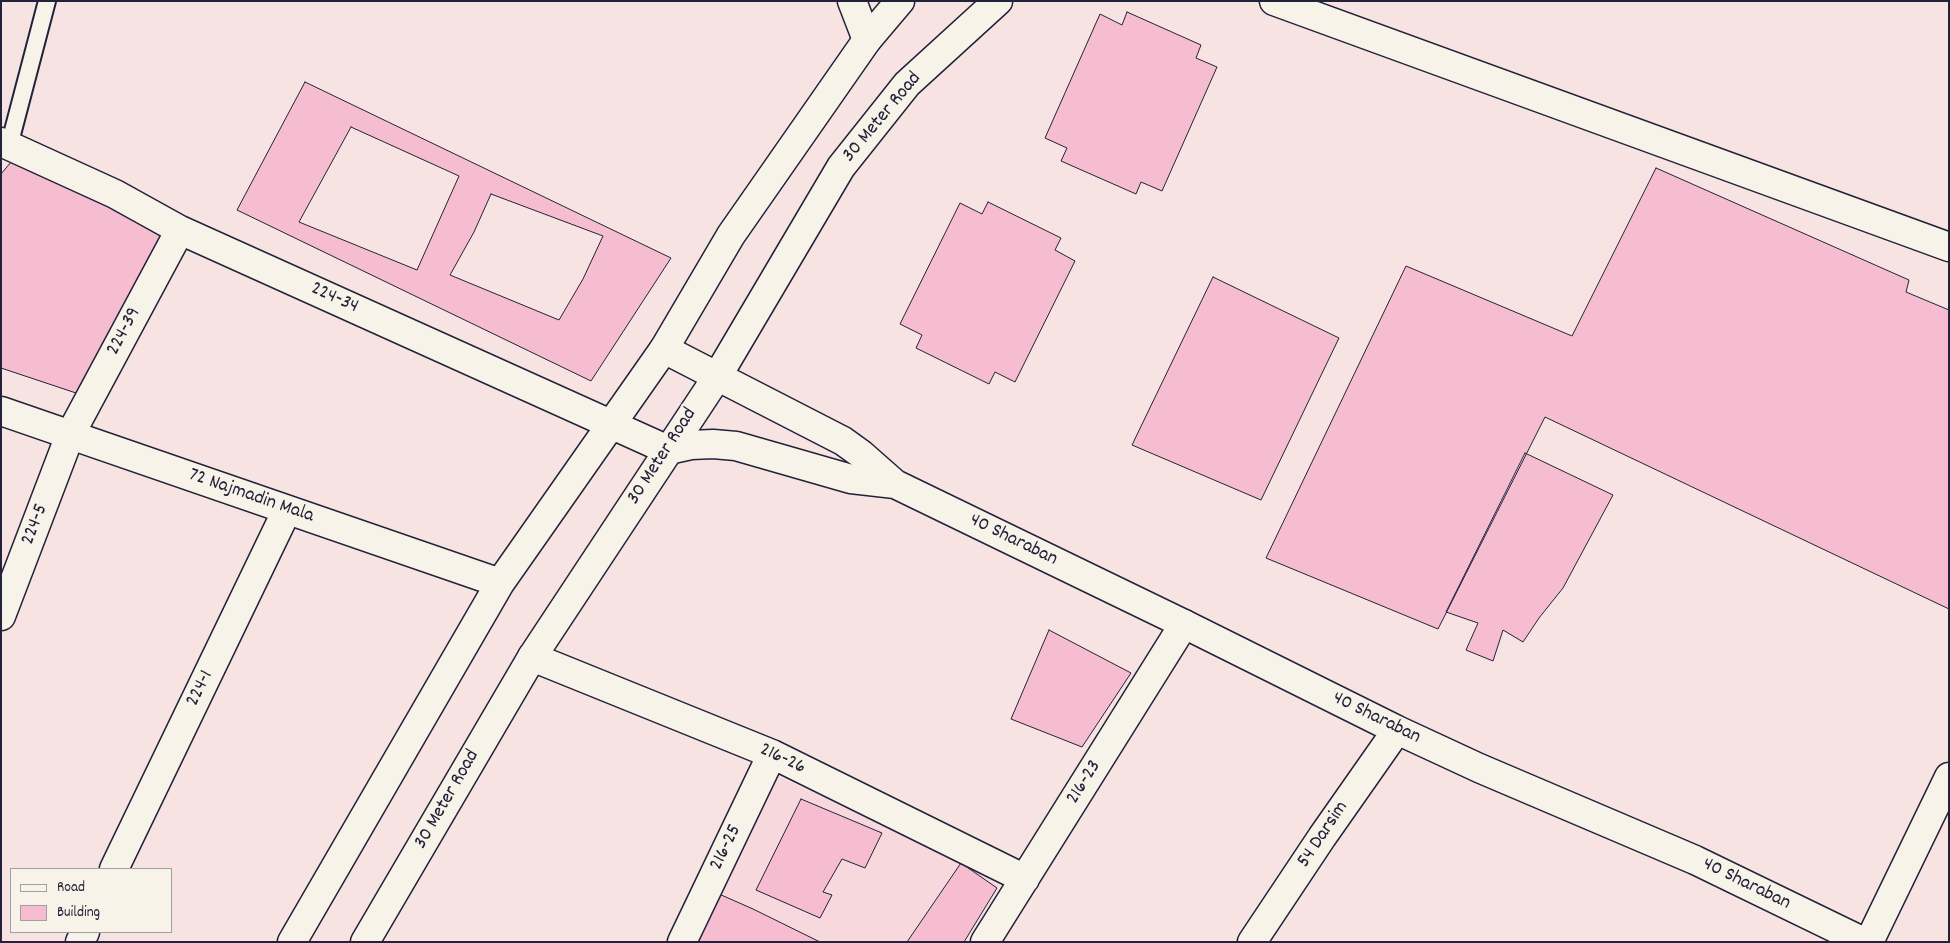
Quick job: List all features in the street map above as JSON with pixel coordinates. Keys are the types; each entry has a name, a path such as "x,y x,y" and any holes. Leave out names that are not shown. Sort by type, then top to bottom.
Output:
{"street":[{"path":"852,1 867,40"},
{"path":"292,942 500,583 664,349 730,235 867,40 900,1"},
{"name":"30 Meter Road","path":"365,942 532,656 717,376 841,168 907,84 998,1"},
{"path":"1274,1 1949,247"},
{"name":"224-34","path":"5,144 115,194 180,230 668,450"},
{"name":"224-39","path":"70,435 180,230"},
{"name":"40 Sharaban","path":"664,349 843,441 895,484 1397,730 1479,768 1695,860 1864,942"},
{"name":"72 Najmadin Mala","path":"1,411 500,583"},
{"name":"224-5","path":"1,616 70,435"},
{"name":"40 Sharaban","path":"668,450 691,445 736,446 851,479 895,484"},
{"name":"224-1","path":"114,868 287,510"},
{"name":"216-23","path":"985,942 1184,624"},
{"name":"216-26","path":"532,656 772,754 1025,879"},
{"name":"54 Darsim","path":"1252,942 1397,730"},
{"name":"216-25","path":"682,942 772,754"},
{"path":"1869,942 1949,777"}],"lane":[{"path":"5,144 48,1"}],"shaded area":[{"path":"778,776 1001,882 964,942 695,942"}],"building":[{"path":"1127,12 1201,45 1196,58 1217,67 1162,191 1141,182 1136,194 1061,161 1067,148 1045,138 1100,14 1122,25"},
{"path":"305,82 671,258 591,381 237,210"},
{"path":"351,127 459,176 417,270 299,222"},
{"path":"16,156 166,232 82,395 1,368 1,174"},
{"path":"1656,168 1909,280 1906,292 1949,310 1949,609 1545,417 1438,629 1266,558 1406,266 1572,336"},
{"path":"491,194 603,236 583,279 559,320 450,275 474,232"},
{"path":"988,202 1061,238 1055,250 1075,261 1015,382 995,372 989,384 916,348 922,335 900,324 960,203 982,214"},
{"path":"1213,277 1339,338 1261,500 1132,445"},
{"path":"1525,453 1613,495 1563,588 1523,642 1503,630 1493,661 1466,650 1478,623 1446,612"},
{"path":"1049,630 1131,673 1082,747 1011,719"},
{"path":"801,799 882,833 865,868 842,859 823,892 832,895 820,918 756,890"},
{"path":"961,863 997,888 964,942 907,942"},
{"path":"719,894 753,909 820,942 695,942"}]}
